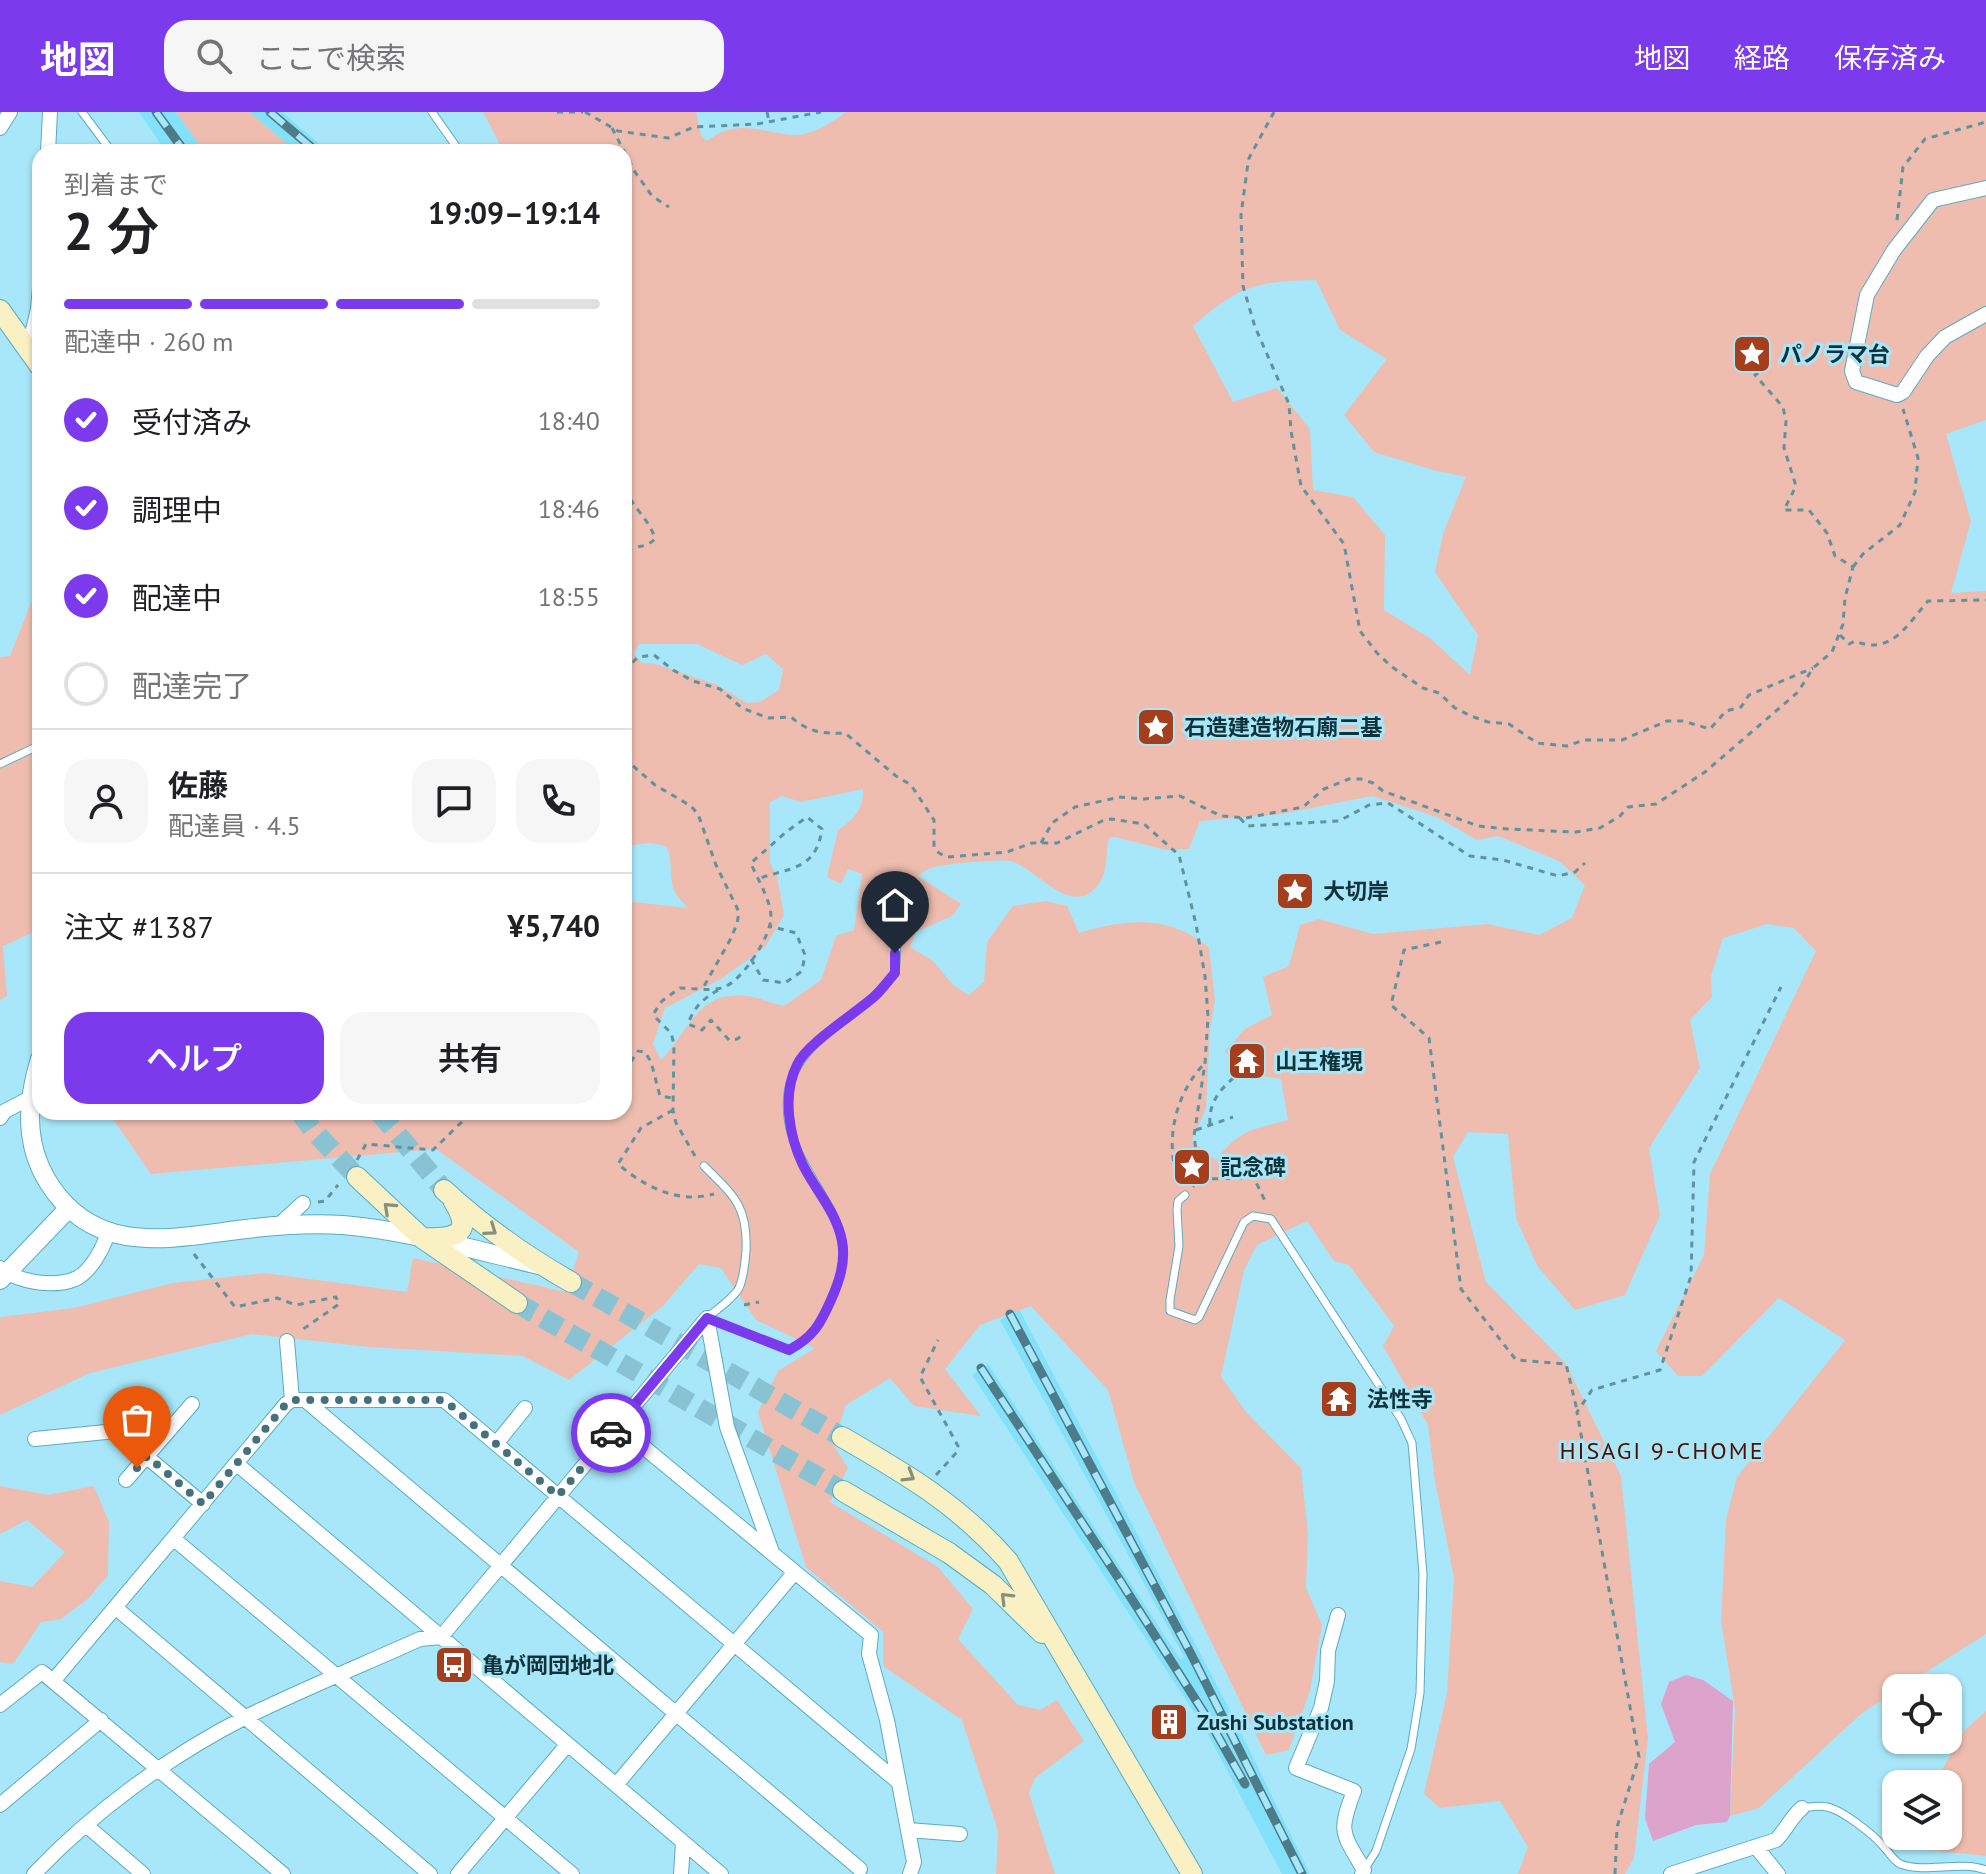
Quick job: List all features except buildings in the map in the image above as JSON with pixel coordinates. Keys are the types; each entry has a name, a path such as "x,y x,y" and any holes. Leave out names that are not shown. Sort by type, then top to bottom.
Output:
{"main road":[{"path":"0,310 32,356"},
{"path":"357,1177 422,1238 517,1303"},
{"path":"422,1238 449,1239 457,1235 462,1225 460,1212 447,1192 475,1219 542,1266 571,1282"},
{"path":"842,1437 937,1494 983,1533 1008,1561 1189,1869 1211,1874"},
{"path":"843,1491 901,1523 993,1585 1062,1653"}],"street":[{"path":"0,128 10,112"},
{"path":"48,144 50,112"},
{"path":"1986,188 1933,200 1894,250 1867,295 1852,371 1856,382 1897,395 1903,392 1927,356 1945,337 1986,314"},
{"path":"32,1090 29,1119 38,1166 69,1208 86,1222 108,1233 137,1239 279,1225 344,1225 422,1238 542,1266"},
{"path":"0,1118 5,1111 30,1098"},
{"path":"279,1225 303,1203"},
{"path":"69,1208 2,1273 23,1280 49,1283 76,1279 102,1253 108,1233"},
{"path":"34,1874 87,1826 159,1769 245,1718 420,1639 441,1637 707,1318"},
{"path":"707,1318 727,1427 773,1555"},
{"path":"287,1341 298,1400 500,1565 854,1870"},
{"path":"54,1680 286,1404 298,1400 444,1400 897,1781"},
{"path":"126,1480 192,1404"},
{"path":"496,1444 525,1408"},
{"path":"617,1425 871,1635 869,1654 887,1720 914,1862 910,1874"},
{"path":"35,1439 116,1431 203,1504"},
{"path":"237,1464 721,1874"},
{"path":"174,1539 572,1874"},
{"path":"616,1785 794,1573"},
{"path":"116,1608 430,1874"},
{"path":"1338,1615 1328,1651 1327,1681 1321,1708 1296,1768 1354,1791 1343,1819 1343,1834 1363,1872"},
{"path":"0,1705 42,1672 283,1874"},
{"path":"0,1805 101,1720"},
{"path":"458,1874 567,1745"},
{"path":"1671,1874 1776,1840 1802,1808"},
{"path":"87,1826 143,1874"},
{"path":"908,1830 960,1834"},
{"path":"681,1874 683,1843"},
{"path":"1756,1847 1778,1874"}],"lane":[{"path":"82,112 106,144"},
{"path":"432,112 454,144"},
{"path":"0,764 32,749"},
{"path":"704,1166 740,1206 747,1226 744,1270 738,1289 707,1318 789,1350 809,1339 823,1318 842,1271 843,1242 832,1213 796,1147 788,1094 797,1062 876,995 895,973 897,941"},
{"path":"1185,1195 1178,1201 1179,1246 1170,1311 1189,1319 1199,1317 1244,1222 1253,1216 1271,1219 1393,1405 1412,1443 1423,1574 1420,1693 1411,1749 1376,1851 1363,1872"},
{"path":"1802,1808 1830,1807 1842,1813 1883,1844 1894,1860 1903,1865 1981,1870"}],"path":[{"path":"557,112 584,112 612,128 668,138 694,127 769,121 821,112"},
{"path":"767,112 769,121"},
{"path":"1274,112 1249,158 1241,215 1243,286 1255,327 1289,404 1301,486 1344,544 1360,631 1377,653 1423,688 1439,693 1455,708 1488,722 1509,724 1537,743 1567,746 1584,740 1622,740 1667,721 1683,721 1710,729 1726,711 1741,707 1749,695 1813,668 1832,652 1840,635 1853,567 1863,554 1900,525 1915,492 1918,458 1897,395"},
{"path":"1894,250 1903,167 1925,139 1986,122"},
{"path":"612,128 620,144"},
{"path":"632,166 652,196 669,207"},
{"path":"1752,359 1767,367 1755,375 1783,407 1786,421 1784,448 1796,486 1784,510 1809,510 1827,533 1835,556 1853,567"},
{"path":"632,501 646,517 655,539 645,547 632,547"},
{"path":"1840,635 1849,644 1855,641 1884,644 1893,641 1928,601 1986,600"},
{"path":"632,663 638,657 654,655 693,681 720,689 750,711 768,718 791,717 802,726 823,734 845,733 911,785 934,820 934,847 947,857 1007,852 1041,843 1057,843 1102,821 1120,819 1144,824 1179,855 1196,924 1208,1017 1194,1136 1200,1179"},
{"path":"1041,843 1052,823 1075,807 1120,797 1180,796 1215,814 1240,818 1303,807 1324,789 1349,779 1373,783 1383,791 1478,826 1566,832 1600,828 1628,807 1656,804 1705,772 1798,692 1813,668"},
{"path":"632,765 698,814 716,865 739,912 720,963 703,988"},
{"path":"1240,818 1247,826 1339,821 1369,805 1388,803 1470,856 1503,860 1558,876 1575,872 1585,863"},
{"path":"744,1034 729,1040 711,1020 702,1030 688,1024 693,1011 705,998 733,982 751,959 769,926 769,905 757,879 751,863 807,817 822,829 819,847 808,862 757,879"},
{"path":"751,959 763,980 785,983 802,971 805,955 796,933 769,926"},
{"path":"1441,942 1404,950 1391,1005 1429,1038 1461,1289 1516,1360 1566,1364 1592,1483 1639,1757 1617,1827 1615,1874"},
{"path":"1577,1412 1592,1390 1660,1370 1691,1276 1694,1162 1781,987"},
{"path":"704,1166 693,1154 676,1123 672,1098 674,1044 671,1033 654,1013 674,990 722,988"},
{"path":"632,1060 638,1051 645,1052 660,1096 672,1098"},
{"path":"1205,1063 1182,1092 1174,1121 1176,1175 1185,1195 1200,1179 1254,1178 1271,1219"},
{"path":"1210,1124 1209,1116 1218,1091 1242,1071"},
{"path":"673,1110 641,1128 618,1164 640,1183 670,1194 702,1197 729,1191"},
{"path":"1196,1130 1233,1117"},
{"path":"366,1144 433,1150 464,1120"},
{"path":"185,1236 205,1271 235,1307 277,1298 296,1305 336,1297 339,1304 287,1341"},
{"path":"937,1494 940,1485 936,1475 957,1452 958,1446 920,1377 938,1340"}],"shaded area":[{"path":"139,112 176,112 199,144 161,144"},
{"path":"176,112 249,112 287,144 199,144"},
{"path":"249,112 282,112 320,144 287,144"},
{"path":"483,112 696,112 701,135 707,141 739,128 801,135 822,128 846,112 1986,112 1986,420 1946,434 1971,521 1951,593 1986,591 1986,1634 1923,1674 1882,1674 1882,1700 1861,1714 1759,1808 1730,1816 1735,1709 1721,1620 1726,1520 1737,1477 1845,1340 1779,1298 1702,1376 1678,1376 1656,1351 1704,1255 1710,1174 1816,951 1794,928 1767,924 1723,938 1711,976 1712,997 1690,1020 1700,1068 1649,1148 1660,1215 1625,1295 1575,1310 1538,1267 1516,1218 1508,1134 1468,1132 1453,1157 1486,1282 1566,1364 1621,1476 1648,1738 1634,1858 1625,1874 1518,1874 1528,1847 1500,1801 1440,1808 1424,1794 1447,1693 1454,1578 1435,1481 1428,1425 1383,1346 1394,1326 1349,1265 1334,1261 1307,1221 1257,1245 1244,1270 1221,1377 1247,1413 1301,1468 1308,1534 1306,1588 1322,1625 1310,1691 1289,1750 1266,1755 1134,1482 1108,1390 1031,1306 980,1325 945,1369 981,1416 914,1406 890,1378 846,1405 833,1444 848,1468 830,1502 938,1567 973,1609 958,1639 1018,1705 1040,1710 1057,1700 1084,1741 1035,1778 1029,1793 1055,1874 996,1874 998,1831 962,1720 883,1666 883,1632 806,1567 758,1412 778,1371 815,1348 756,1320 721,1268 699,1264 663,1306 569,1380 523,1356 369,1347 252,1334 90,1373 0,1415 0,1317 74,1308 173,1283 264,1273 407,1292 413,1258 566,1292 579,1252 436,1149 151,1174 114,1120 632,1120 632,902 688,908 673,887 666,846 650,843 632,845 632,144 500,144","holes":["1316,280 1340,330 1387,359 1344,415 1374,452 1466,477 1443,534 1435,572 1478,635 1470,675 1431,639 1384,610 1385,535 1353,497 1313,490 1310,429 1277,388 1233,402 1193,326 1223,302 1249,288 1278,282","639,644 697,644 742,665 766,654 783,669 779,690 760,702 747,703 715,684 652,663 642,663 634,654","863,789 857,813 838,830 827,877 841,884 848,869 862,874 854,930 836,936 821,980 784,1006 753,997 720,998 698,1013 661,1060 653,1044 665,1008 721,979 765,947 784,915 777,876 770,863 770,802 782,796 801,802","1372,796 1437,817 1477,840 1498,836 1559,861 1585,885 1572,918 1539,935 1488,924 1373,934 1319,919 1300,925 1289,966 1263,977 1272,1015 1245,1029 1225,1051 1236,1064 1250,1072 1281,1079 1288,1120 1240,1136 1216,1160 1192,1141 1206,1108 1210,1030 1215,1001 1209,948 1194,937 1179,929 1147,922 1113,925 1079,933 1067,906 1046,901 1013,906 987,942 984,982 969,995 953,985 933,961 910,947 916,932 952,916 961,904 918,876 932,868 972,862 1010,861 1056,889 1079,897 1091,892 1101,880 1109,838 1166,850 1189,849 1200,821 1281,814"]},
{"path":"32,600 32,933 3,946 7,996 0,1000 0,657 10,656"},
{"path":"1019,1309 1232,1714 1310,1874 1282,1874 1205,1729 972,1375 988,1364 1180,1659 1184,1657 1000,1320"},
{"path":"0,1486 48,1495 94,1486 109,1522 108,1575 89,1598 61,1619 41,1622 13,1664 0,1662 0,1581 32,1587 65,1552 27,1520 0,1534"},
{"path":"1686,1675 1703,1680 1733,1701 1730,1816 1727,1822 1696,1825 1653,1841 1645,1818 1649,1764 1675,1742 1661,1704 1669,1682"},
{"path":"1986,1711 1986,1856 1928,1850 1962,1850 1962,1770 1942,1770 1951,1754 1962,1754 1964,1731"}],"tunnel":[{"path":"306,1120 357,1177"},
{"path":"386,1120 444,1190"},
{"path":"571,1282 842,1437"},
{"path":"517,1303 843,1491"}],"railway":[{"path":"156,112 179,144"},
{"path":"270,112 308,144"},
{"path":"1010,1314 1191,1654 1302,1874"},
{"path":"981,1368 1121,1582 1211,1724 1245,1784"}],"way so far":[{"path":"137,1468 147,1456 203,1504 292,1400 444,1400 558,1496 611,1433"}],"place":[{"name":"パノラマ台","path":"1752,354"},
{"name":"石造建造物石廟二基","path":"1156,727"},
{"name":"大切岸","path":"1295,891"},
{"name":"山王権現","path":"1247,1061"},
{"name":"記念碑","path":"1192,1167"},
{"name":"法性寺","path":"1339,1399"},
{"name":"亀が岡団地北","path":"454,1665"},
{"name":"Zushi Substation","path":"1169,1722"}],"district":[{"name":"HISAGI 9-CHOME","path":"1662,1450"}],"route":[{"path":"611,1433 707,1318 789,1350 809,1339 823,1318 842,1271 843,1242 832,1213 796,1147 788,1094 797,1062 876,995 895,973 895,953"}]}
